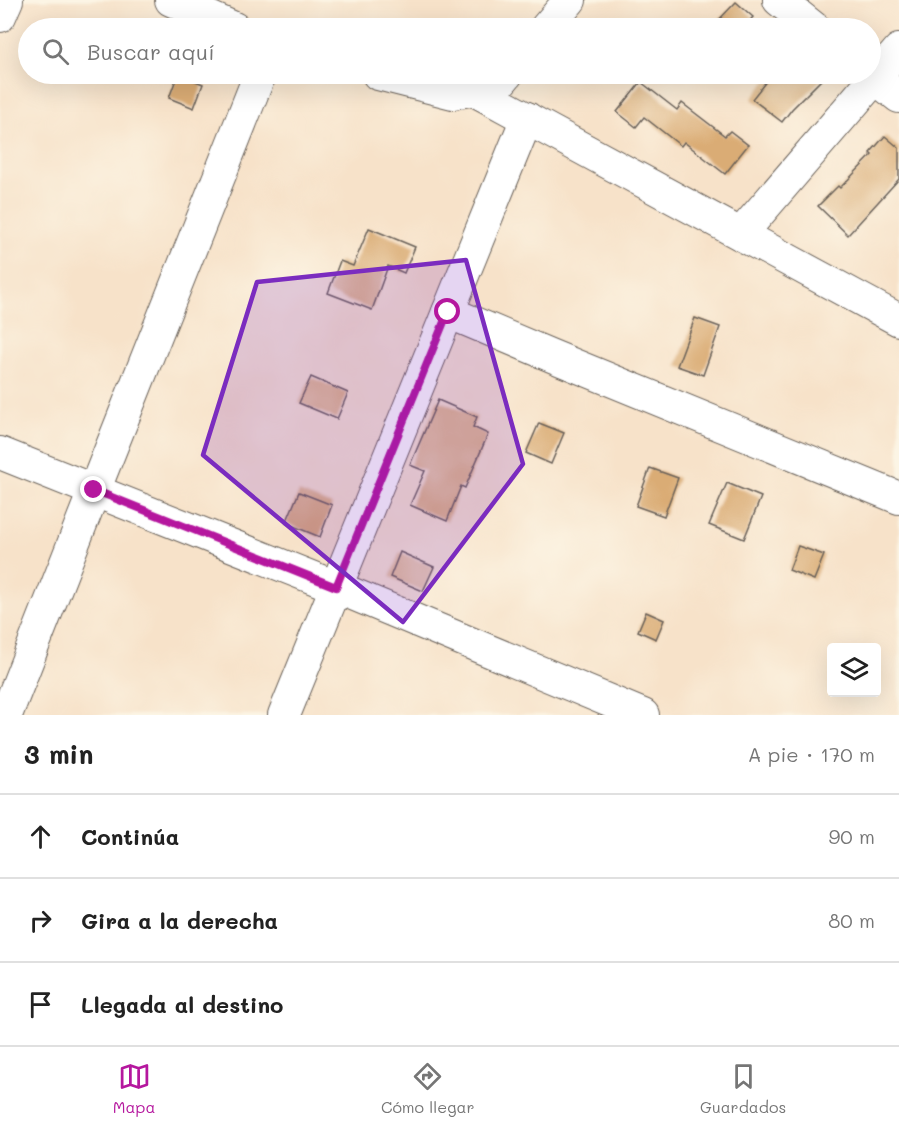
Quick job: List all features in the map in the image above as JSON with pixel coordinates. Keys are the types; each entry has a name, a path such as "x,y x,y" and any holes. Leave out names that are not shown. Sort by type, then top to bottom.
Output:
{"street":[{"path":"0,16 6,0"},
{"path":"171,0 212,18"},
{"path":"555,18 570,0"},
{"path":"778,0 801,18"},
{"path":"881,67 899,50"},
{"path":"881,83 899,97"},
{"path":"6,715 256,84"},
{"path":"417,84 453,93 492,88 527,118 899,320"},
{"path":"741,234 865,84"},
{"path":"284,715 527,118"},
{"path":"448,312 899,498"},
{"path":"0,453 336,587 643,715"}],"highlighted area":[{"path":"466,260 523,464 403,622 203,455 257,282"}],"building":[{"path":"736,2 753,17 752,18 721,18"},
{"path":"174,84 203,84 194,108 169,98"},
{"path":"639,84 644,84 677,110 682,103 725,136 730,131 748,145 725,174 684,142 681,146 644,117 636,127 617,112"},
{"path":"764,84 817,84 782,122 752,99"},
{"path":"885,136 899,148 899,179 848,235 818,206 838,186 840,188 872,155 870,153"},
{"path":"369,228 415,247 404,273 388,266 372,310 328,293 340,261 353,266"},
{"path":"695,318 720,327 703,375 677,366"},
{"path":"311,377 348,393 337,419 299,403"},
{"path":"438,400 477,417 473,427 488,434 465,488 461,486 447,521 410,505 425,471 410,465"},
{"path":"539,423 564,433 551,464 526,453"},
{"path":"650,468 678,478 664,516 636,506"},
{"path":"727,483 761,497 744,539 709,525"},
{"path":"299,492 332,505 320,537 286,523"},
{"path":"798,546 824,555 814,580 789,570"},
{"path":"400,552 434,567 423,591 390,577"},
{"path":"646,612 664,620 656,639 638,631"}],"route":[{"path":"94,490 336,587 448,312"}]}
